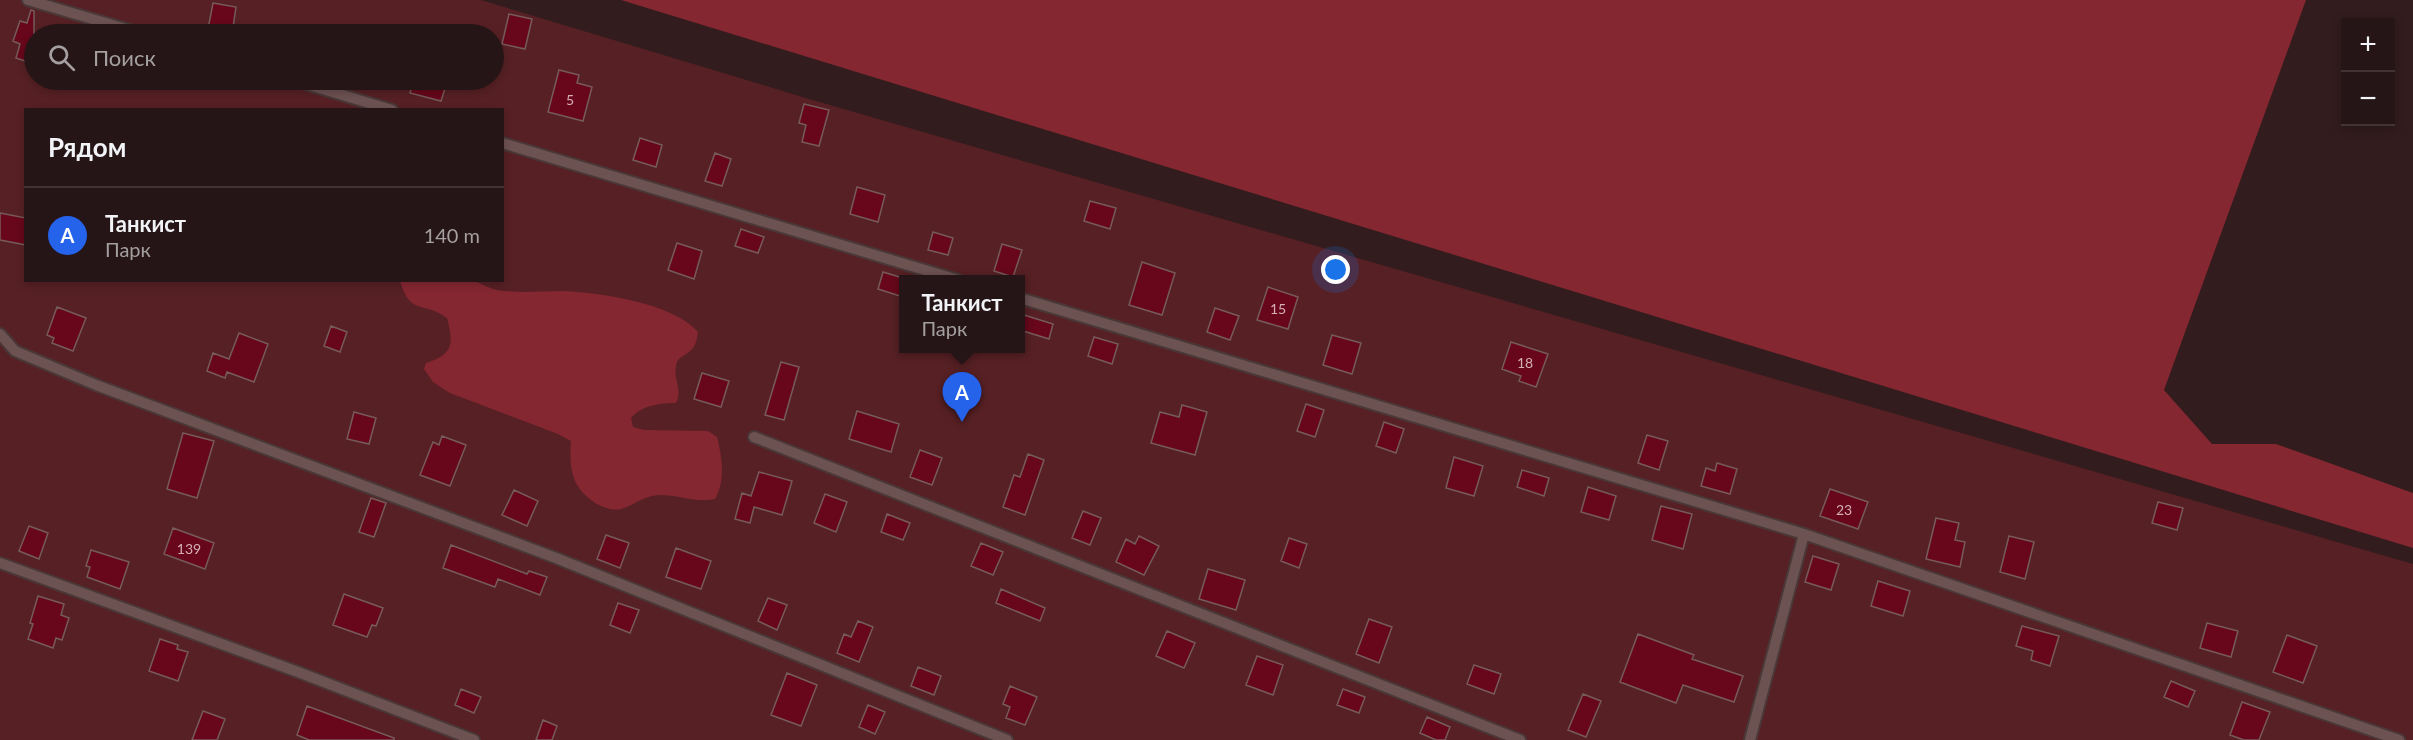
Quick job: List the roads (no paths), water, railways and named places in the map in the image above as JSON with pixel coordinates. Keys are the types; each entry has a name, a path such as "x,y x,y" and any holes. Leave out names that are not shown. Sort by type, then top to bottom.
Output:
{"lane":[{"path":"28,0 109,24"},
{"path":"326,90 385,108"},
{"path":"504,144 945,275"},
{"path":"1025,300 1804,534 2399,740"},
{"path":"0,334 15,351 96,385 556,558 1007,740"},
{"path":"754,437 1520,740"},
{"path":"1750,740 1804,534"},
{"path":"0,564 298,672 474,740"}],"place":[{"name":"Танкист","path":"962,422"}]}
